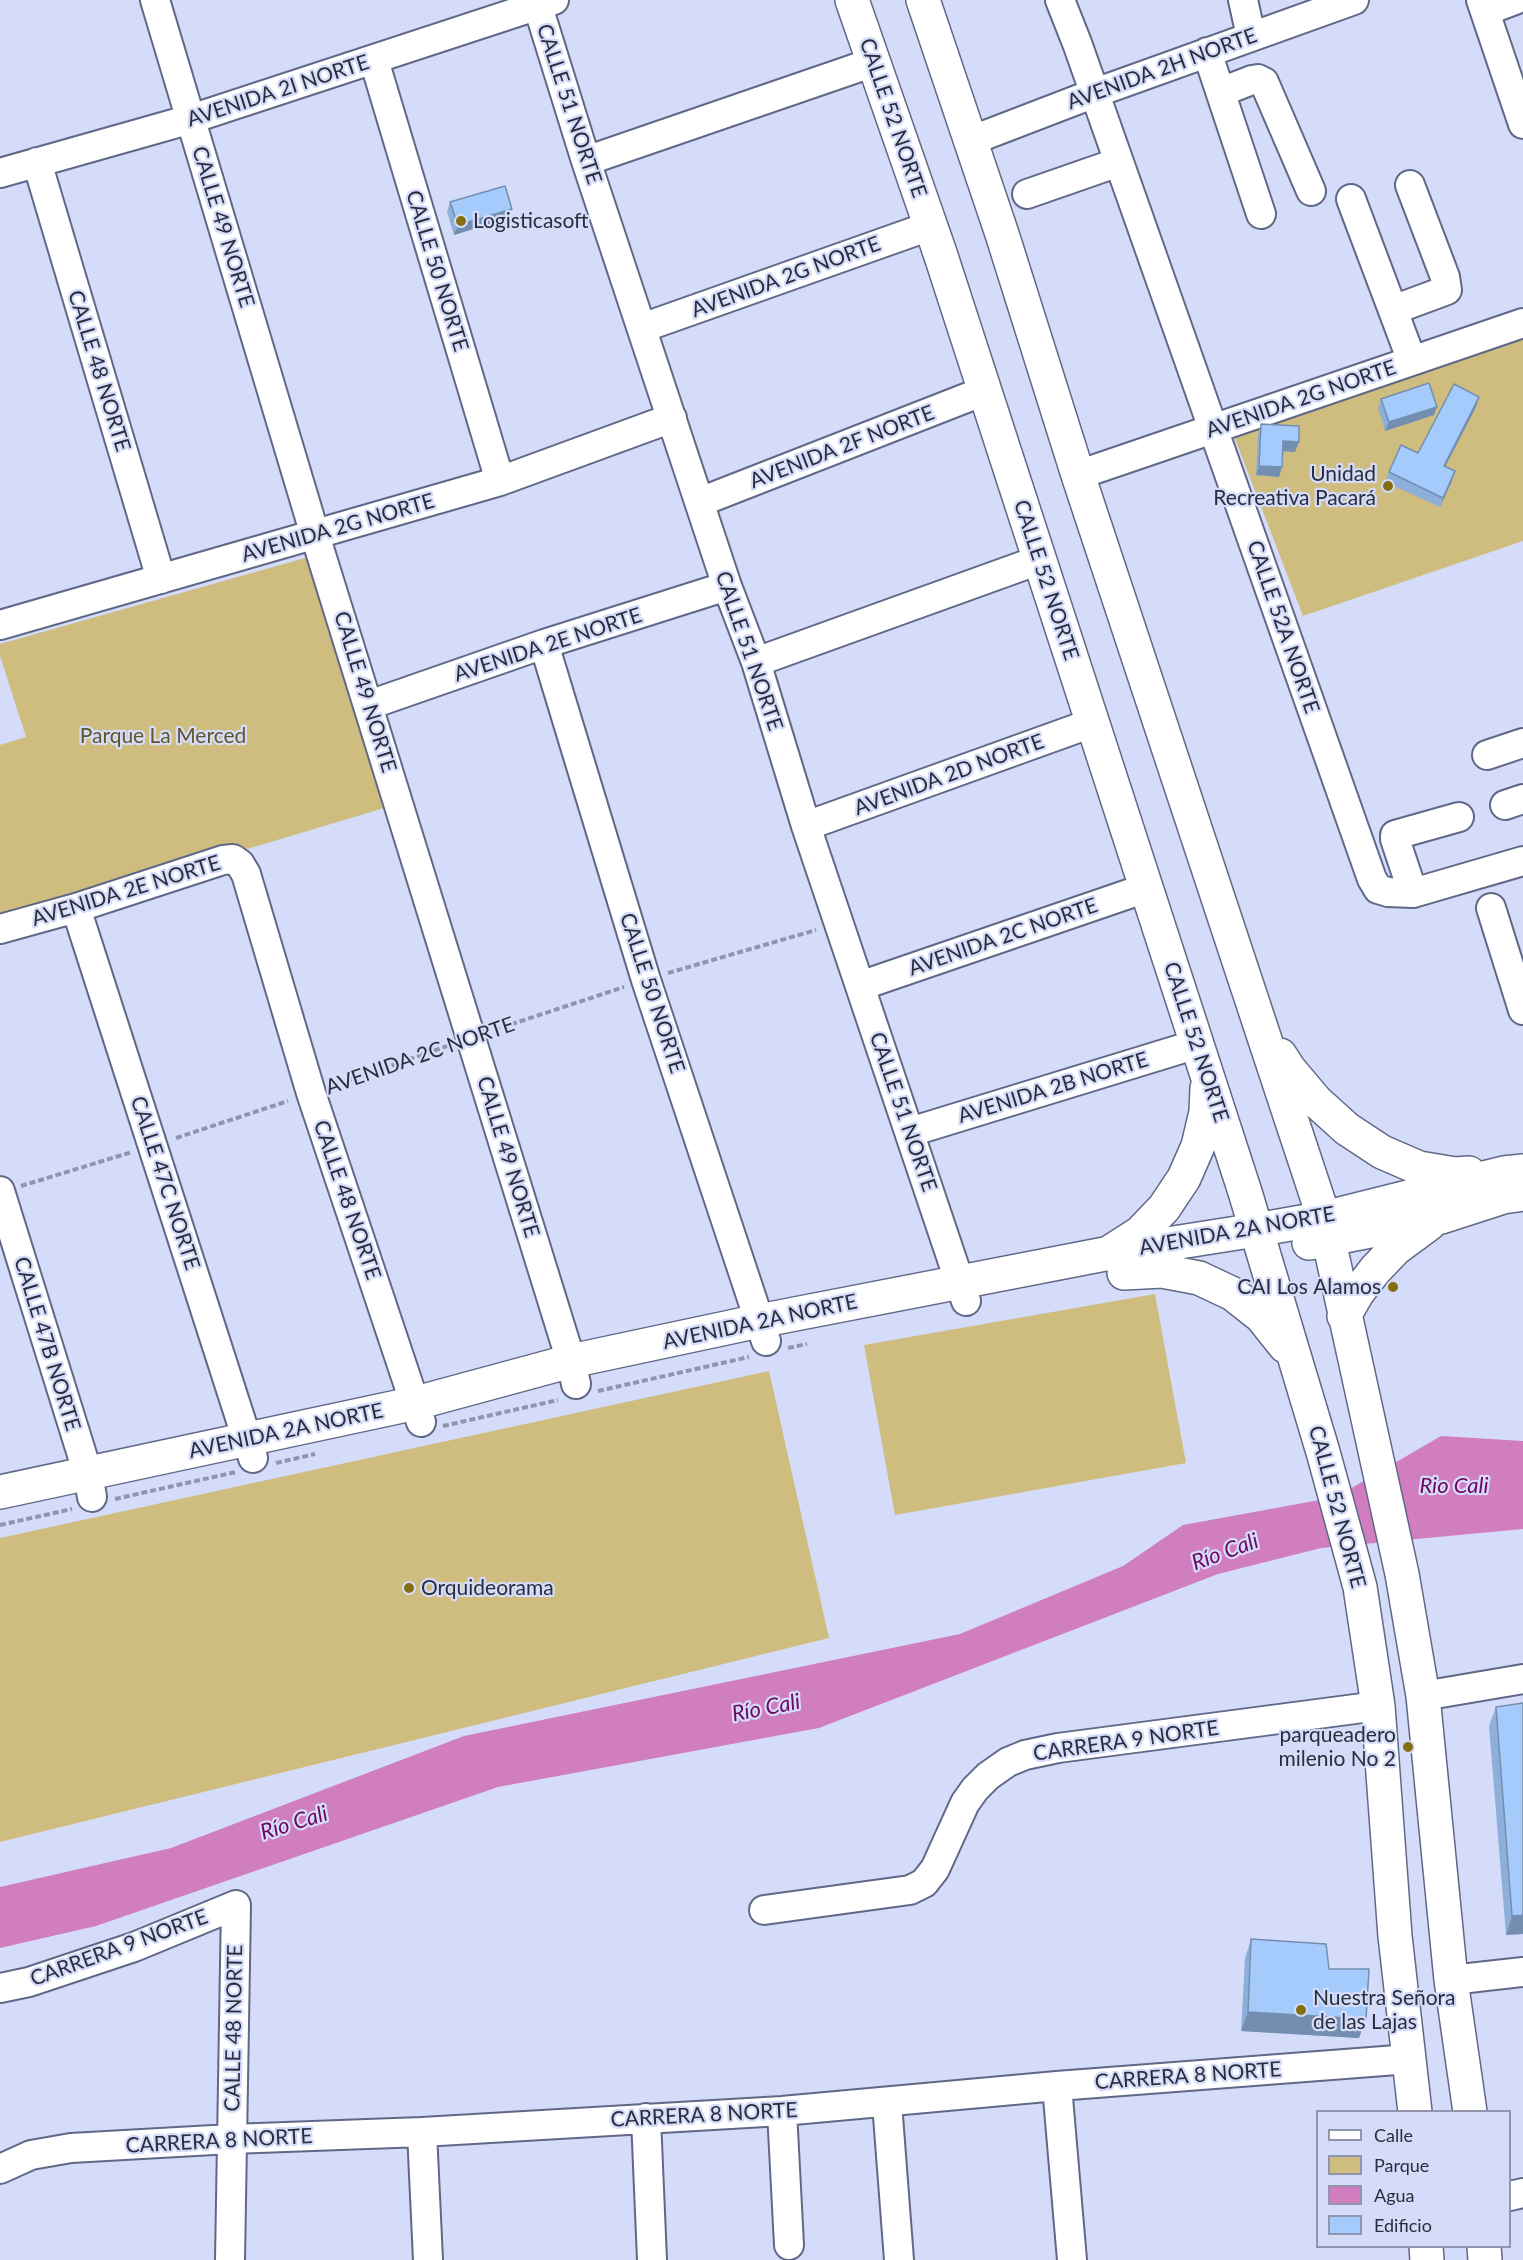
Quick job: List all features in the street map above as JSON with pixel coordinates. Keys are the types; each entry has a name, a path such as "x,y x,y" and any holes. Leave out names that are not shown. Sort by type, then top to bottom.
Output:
{"main road":[{"name":"CALLE 52 NORTE","path":"852,0 940,253 1245,1192 1323,1452 1360,1587 1378,1706 1395,1936 1414,2110"},
{"path":"922,0 1006,245 1078,475 1252,995 1310,1176 1402,1574 1424,1696 1450,1980 1470,2110"},
{"path":"1252,995 1268,1034 1289,1069 1316,1101 1347,1129 1382,1152 1419,1168 1455,1174 1517,1179"},
{"path":"1207,1077 1206,1112 1198,1146 1184,1178 1164,1208 1140,1233 1117,1263 1199,1278 1233,1294 1261,1316 1283,1342 1299,1373"},
{"path":"1245,1192 1254,1200 1277,1205 1298,1196 1306,1187 1310,1176"},
{"name":"AVENIDA 2A NORTE","path":"0,1515 90,1486 762,1331 1117,1263 1259,1240 1441,1217 1503,1197 1517,1179"},
{"name":"AVENIDA 2A NORTE","path":"1322,1233 1517,1179"},
{"path":"1347,1331 1358,1292 1375,1270 1395,1249 1441,1217"},
{"name":"AVENIDA 2A NORTE","path":"0,1492 90,1486"},
{"path":"1395,1936 1408,1922 1421,1919 1433,1922 1446,1937"}],"street":[{"name":"CALLE 49 NORTE","path":"155,0 315,535 573,1373"},
{"name":"CALLE 52A NORTE","path":"1060,0 1095,93 1372,879 1378,889 1388,892 1413,893"},
{"path":"1243,0 1251,36"},
{"name":"AVENIDA 2H NORTE","path":"970,141 1095,93 1354,0"},
{"path":"1515,0 1483,6 1523,124"},
{"name":"AVENIDA 2I NORTE","path":"0,174 190,119 374,60 542,2"},
{"name":"CALLE 51 NORTE","path":"542,2 586,161 727,586 756,662 806,826 963,1291"},
{"path":"1207,52 1261,214"},
{"name":"CALLE 50 NORTE","path":"374,60 500,481"},
{"path":"586,161 874,62"},
{"path":"1221,92 1258,79 1264,82 1311,191"},
{"name":"CALLE 48 NORTE","path":"37,162 160,579"},
{"path":"1027,194 1119,162"},
{"path":"1394,310 1447,290 1445,277 1410,185"},
{"path":"1351,199 1412,361"},
{"name":"AVENIDA 2G NORTE","path":"642,328 930,226"},
{"name":"AVENIDA 2G NORTE","path":"1078,475 1523,323"},
{"name":"AVENIDA 2F NORTE","path":"700,502 984,391"},
{"name":"AVENIDA 2G NORTE","path":"1,629 160,579 500,481 672,418"},
{"path":"756,662 1039,560"},
{"name":"AVENIDA 2E NORTE","path":"369,705 544,644 727,586"},
{"name":"CALLE 50 NORTE","path":"544,644 646,980 762,1331"},
{"name":"AVENIDA 2D NORTE","path":"806,826 1092,723"},
{"path":"1488,755 1523,744"},
{"path":"1459,817 1395,835 1413,893 1523,861"},
{"name":"AVENIDA 2E NORTE","path":"0,929 76,908 223,860 232,859 240,864 246,874"},
{"name":"CALLE 48 NORTE","path":"246,874 311,1093 418,1412"},
{"name":"AVENIDA 2C NORTE","path":"860,986 1146,888"},
{"name":"CALLE 47C NORTE","path":"76,908 250,1448"},
{"path":"1491,908 1523,1010"},
{"name":"AVENIDA 2B NORTE","path":"910,1132 1197,1044"},
{"name":"CALLE 47B NORTE","path":"0,1192 90,1486"},
{"path":"1424,1696 1523,1679"},
{"name":"CARRERA 9 NORTE","path":"764,1910 910,1890 924,1883 935,1869 965,1803 975,1789 988,1776 1008,1762 1025,1755 1378,1706"},
{"name":"CALLE 48 NORTE","path":"230,2260 236,1905"},
{"name":"CARRERA 9 NORTE","path":"0,1988 28,1982 134,1947 236,1905"},
{"path":"1450,1980 1523,1972"},
{"name":"CARRERA 8 NORTE","path":"0,2169 31,2155 71,2148 422,2132 782,2111 1057,2086 1410,2059"},
{"path":"1057,2086 1072,2260"},
{"path":"888,2103 899,2260"},
{"path":"782,2111 789,2245"},
{"path":"646,2118 652,2260"},
{"path":"422,2132 428,2260"}],"path":[{"name":"AVENIDA 2C NORTE","path":"0,1192 152,1146 646,980 840,923"}],"green space":[{"name":"Unidad Recreativa Pacará","path":"1523,333 1523,541 1303,616 1232,431"},
{"name":"Parque La Merced","path":"312,556 391,806 0,923 0,745 26,737 0,656 0,644"},
{"path":"1155,1294 1186,1463 895,1515 864,1345"},
{"name":"Orquideorama","path":"769,1371 829,1638 0,1842 0,1538"}],"water":[{"name":"Rio Cali","path":"1441,1436 1523,1441 1523,1529 1321,1548 1218,1574 819,1728 498,1787 96,1926 0,1948 0,1887 171,1848 464,1736 960,1634 1123,1566 1183,1525 1336,1497"}],"building":[{"path":"505,186 512,209 458,225 450,202"},
{"path":"1429,383 1437,407 1389,422 1381,399"},
{"path":"1454,384 1479,397 1444,466 1455,471 1443,498 1389,472 1401,445 1418,453"},
{"path":"1261,424 1299,426 1299,442 1283,441 1282,467 1259,466"},
{"path":"1523,1703 1523,1915 1512,1916 1496,1707"},
{"name":"Nuestra Señora de las Lajas","path":"1251,1939 1326,1944 1329,1969 1369,1969 1366,2019 1248,2012"}],"place":[{"name":"Logisticasoft","path":"461,221"},
{"name":"Unidad Recreativa Pacará","path":"1388,486"},
{"name":"CAI Los Alamos","path":"1393,1287"},
{"name":"Orquideorama","path":"409,1588"},
{"name":"parqueadero milenio No 2","path":"1408,1747"},
{"name":"Nuestra Señora de las Lajas","path":"1301,2010"}],"water label":[{"name":"Río Cali","path":"1225,1552"},
{"name":"Río Cali","path":"766,1708"},
{"name":"Río Cali","path":"294,1823"}]}
